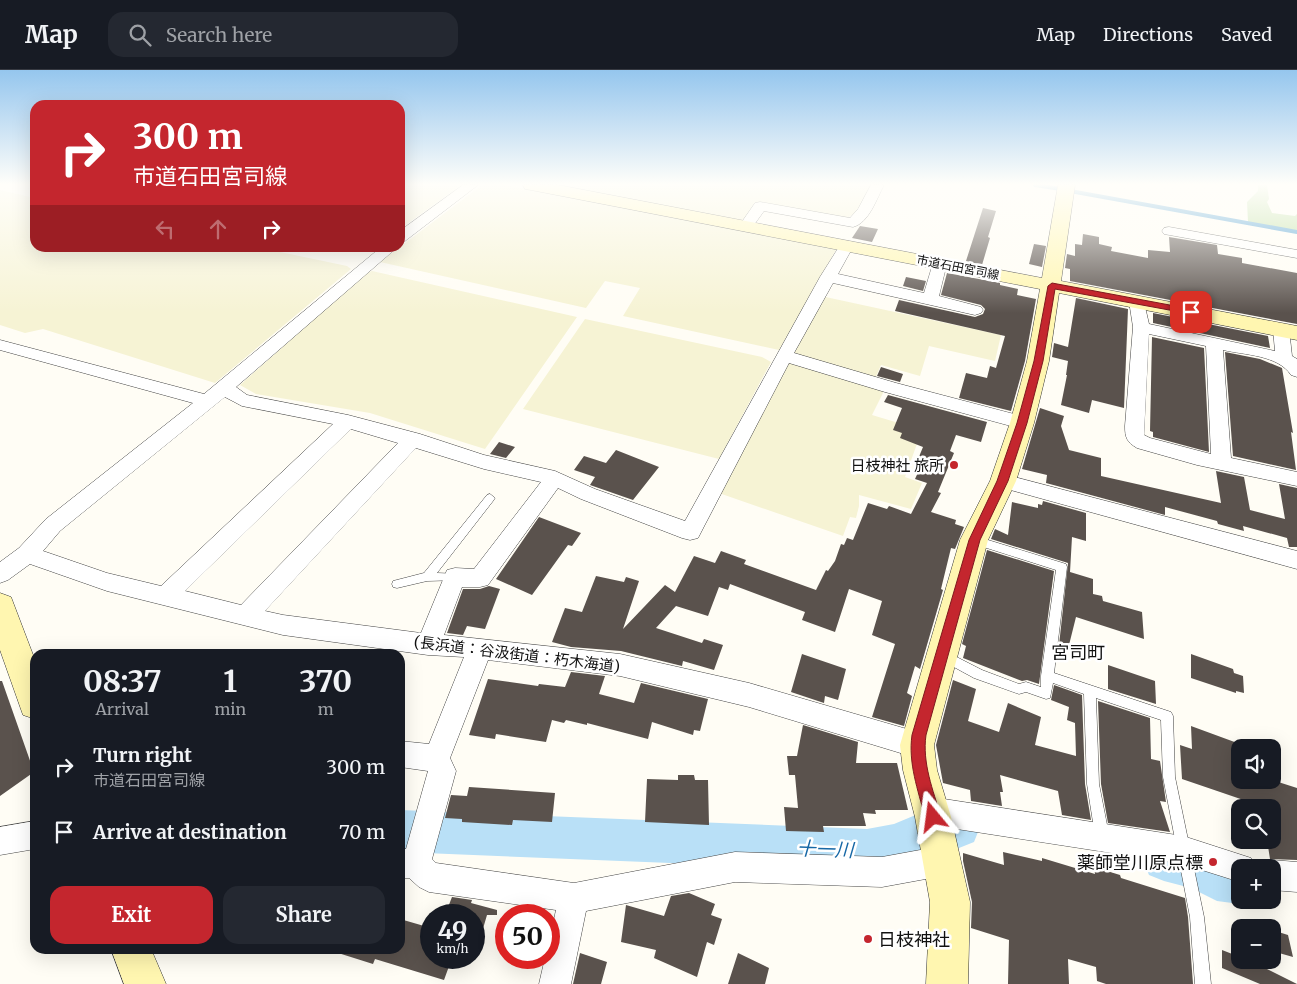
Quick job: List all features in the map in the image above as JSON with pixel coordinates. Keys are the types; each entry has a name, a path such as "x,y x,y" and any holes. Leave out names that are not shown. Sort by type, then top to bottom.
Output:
{"main road":[{"name":"市道石田宮司線","path":"755,228 1289,331"},
{"path":"947,984 950,902 936,831 920,770 917,745 974,540 1003,481 1022,423 1038,361 1061,228"},
{"path":"0,606 30,690"},
{"path":"133,954 146,984"}],"street":[{"path":"1169,231 1297,254"},
{"path":"224,388 242,400 348,421 484,462 555,478 588,494 690,532 783,356 847,245"},
{"path":"0,574 27,554 52,525 224,388 383,252"},
{"path":"930,299 940,263"},
{"path":"828,277 975,310"},
{"path":"1136,301 1141,327 1134,426 1135,438 1144,443 1197,458 1297,479"},
{"path":"1141,327 1284,358 1296,367 1297,371"},
{"path":"1284,358 1289,331"},
{"path":"1214,344 1221,462"},
{"path":"0,345 207,401"},
{"path":"783,356 891,388 1022,423"},
{"path":"164,596 348,421"},
{"path":"245,616 413,440"},
{"path":"428,644 455,576 480,578 555,478"},
{"path":"1003,481 1297,560"},
{"name":"(長浜道：谷汲街道：朽木海道)","path":"27,554 107,582 283,625 428,644 480,648 620,665 749,696 917,745"},
{"path":"480,648 437,758 442,771 408,863 430,877 574,898 735,867 882,872 936,831 1103,838 1186,861 1231,867"},
{"path":"405,755 437,758"},
{"path":"0,841 30,836"},
{"path":"1281,876 1297,877"},
{"path":"555,984 574,898"}],"lane":[{"path":"426,577 490,498"},
{"path":"942,654 978,674 1019,689 1026,687 1046,694 1062,567 974,540"},
{"path":"397,584 426,577 455,576"},
{"path":"1047,676 1167,716 1169,777 1197,917 1203,984"},
{"path":"1090,690 1092,784 1103,838"}],"shaded area":[{"path":"0,228 30,228 30,252 280,252 347,266 351,269 215,383 43,329 25,333 0,325"},
{"path":"425,228 730,228 832,247 836,250 779,350 623,316 640,288 605,281 586,308 380,262 393,252 405,252 405,243"},
{"path":"372,271 577,317 485,449 370,413 256,394 240,385 366,273"},
{"path":"821,296 1001,335 995,361 929,346 920,376 881,365 874,381 790,353"},
{"path":"585,319 762,357 771,362 719,459 523,409"},
{"path":"784,361 885,389 872,415 922,430 905,477 922,483 911,509 859,495 856,518 850,517 843,536 716,492"}],"green space":[{"path":"1279,228 1297,228 1297,231"}],"building":[{"path":"859,228 878,229 872,242 852,238"},
{"path":"977,228 991,228 988,237 990,238 982,265 966,261"},
{"path":"1083,234 1099,237 1099,244 1112,247 1111,251 1148,258 1148,250 1170,252 1169,237 1217,245 1218,254 1242,258 1242,263 1297,273 1297,324 1070,281 1070,269 1065,268 1067,254 1075,256 1075,244 1082,245"},
{"path":"1034,244 1046,246 1042,267 1029,264"},
{"path":"947,273 1000,283 1000,285 1018,289 1017,295 1036,299 1025,361 1011,411 959,398 966,373 987,378 990,366 996,368 1005,336 895,311 899,300 975,317 983,314 985,309 981,305 941,295"},
{"path":"906,277 926,281 923,291 903,286"},
{"path":"1076,298 1128,309 1124,408 1092,400 1089,413 1061,405 1068,361 1052,357 1054,343 1068,347"},
{"path":"1153,313 1268,336 1270,348 1153,323"},
{"path":"1152,337 1204,348 1209,452 1153,437 1153,432 1150,431"},
{"path":"1225,352 1260,359 1282,368 1293,433 1291,432 1296,470 1233,456"},
{"path":"881,367 903,374 900,382 877,376"},
{"path":"888,395 987,422 981,442 956,435 950,451 954,453 938,492 941,493 931,512 956,520 955,524 964,527 955,549 951,548 941,589 943,590 920,669 915,666 907,693 912,696 904,726 872,717 895,644 872,635 882,601 849,589 835,632 802,620 805,612 730,584 728,590 719,587 708,616 676,606 656,628 702,643 704,639 723,645 714,670 683,661 682,666 621,651 571,647 552,642 565,608 582,612 596,576 624,582 626,577 639,581 623,629 665,585 675,592 694,556 715,563 721,551 746,560 744,564 816,590 826,570 828,571 835,561 841,544 844,545 847,538 853,540 868,503 887,509 889,506 911,514 927,483 915,479 921,466 916,464 923,447 900,438 902,433 893,430 902,408 884,402"},
{"path":"1040,408 1064,416 1061,426 1069,450 1101,458 1101,476 1221,503 1216,471 1244,477 1250,510 1285,519 1279,484 1297,488 1297,547 1289,547 1287,538 1243,526 1244,531 1218,524 1217,521 1165,507 1165,515 1046,483 1047,475 1022,469"},
{"path":"499,442 515,447 506,458 490,454"},
{"path":"616,450 659,467 633,500 590,485 595,477 574,470 584,456 606,463"},
{"path":"1043,501 1086,513 1086,541 1072,537 1070,572 1093,579 1093,594 1102,596 1103,601 1142,612 1144,639 1076,617 1068,649 1059,645 1068,563 991,539 995,529 1008,535 1012,502 1038,508 1038,504 1042,505"},
{"path":"539,517 581,533 572,546 568,545 532,595 496,579"},
{"path":"987,550 1054,571 1039,684 1027,680 1022,681 963,658 966,646 962,644"},
{"path":"489,586 500,589 485,629 467,626 463,635 447,633 463,589 480,589"},
{"path":"802,654 846,669 838,700 825,696 824,703 791,692"},
{"path":"1191,654 1233,669 1234,673 1243,676 1244,693 1236,691 1236,693 1191,678"},
{"path":"1108,665 1155,681 1156,704 1108,689"},
{"path":"571,672 605,676 599,694 634,703 641,683 708,699 700,731 694,730 693,735 652,722 648,739 587,723 587,725 566,720 564,723 552,720 546,742 496,734 495,739 469,735 488,679 538,686 539,684 565,687"},
{"path":"953,680 976,689 968,721 999,732 1008,703 1041,717 1035,745 1076,756 1075,723 1067,720 1069,707 1051,700 1054,685 1082,695 1085,784 1091,820 1062,815 1058,791 1000,775 1003,792 1000,792 1002,806 971,801 970,790 943,783 936,745"},
{"path":"0,681 2,681 30,761 30,775 0,796"},
{"path":"1098,701 1150,718 1151,759 1160,761 1166,802 1160,801 1170,832 1108,823 1101,784"},
{"path":"803,725 858,742 856,763 897,763 908,810 875,810 876,814 863,813 866,826 823,826 824,832 786,831 784,807 798,808 795,775 789,775 787,756 797,756"},
{"path":"1191,726 1231,741 1231,789 1281,789 1281,783 1297,788 1297,860 1270,859 1268,849 1281,849 1281,799 1241,799 1182,779 1180,745 1192,749"},
{"path":"678,775 694,775 695,780 708,780 709,825 645,822 647,779 678,780"},
{"path":"469,787 555,793 552,822 513,820 512,825 462,822 462,819 445,818 451,795 467,796"},
{"path":"1003,852 1042,861 1042,858 1095,874 1094,867 1120,875 1121,878 1185,898 1193,984 1106,984 1097,981 1096,967 1068,959 1069,984 1008,984 1009,940 971,928 972,902 963,861 963,853 1004,865"},
{"path":"689,893 715,904 711,915 722,919 714,945 707,942 697,977 654,958 656,950 621,942 626,905 664,916 671,896"},
{"path":"452,897 472,900 471,903 475,904 449,904"},
{"path":"485,907 495,909 495,915 487,915 485,922"},
{"path":"405,920 420,925 420,969 448,969 444,980 375,959 373,964 341,954 405,954"},
{"path":"1281,933 1288,935 1293,957 1281,954"},
{"path":"1222,950 1231,954 1231,969 1267,969 1297,984 1260,984 1222,968"},
{"path":"580,953 607,962 601,984 573,984"},
{"path":"738,953 769,968 765,984 728,984"}],"waterway":[{"path":"1273,228 1297,232"},
{"name":"十一川","path":"405,831 867,850 894,845 937,828 959,827"},
{"name":"十一川","path":"1164,860 1200,868 1217,879 1231,881"}],"place":[{"name":"日枝神社 旅所","path":"954,465"},
{"name":"薬師堂川原点標","path":"1213,862"},
{"name":"日枝神社","path":"868,939"}],"district":[{"name":"宮司町","path":"1078,652"}],"route":[{"path":"933,817 920,770 917,745 919,735 974,540 1003,481 1022,423 1038,361 1052,286 1191,312"}]}
